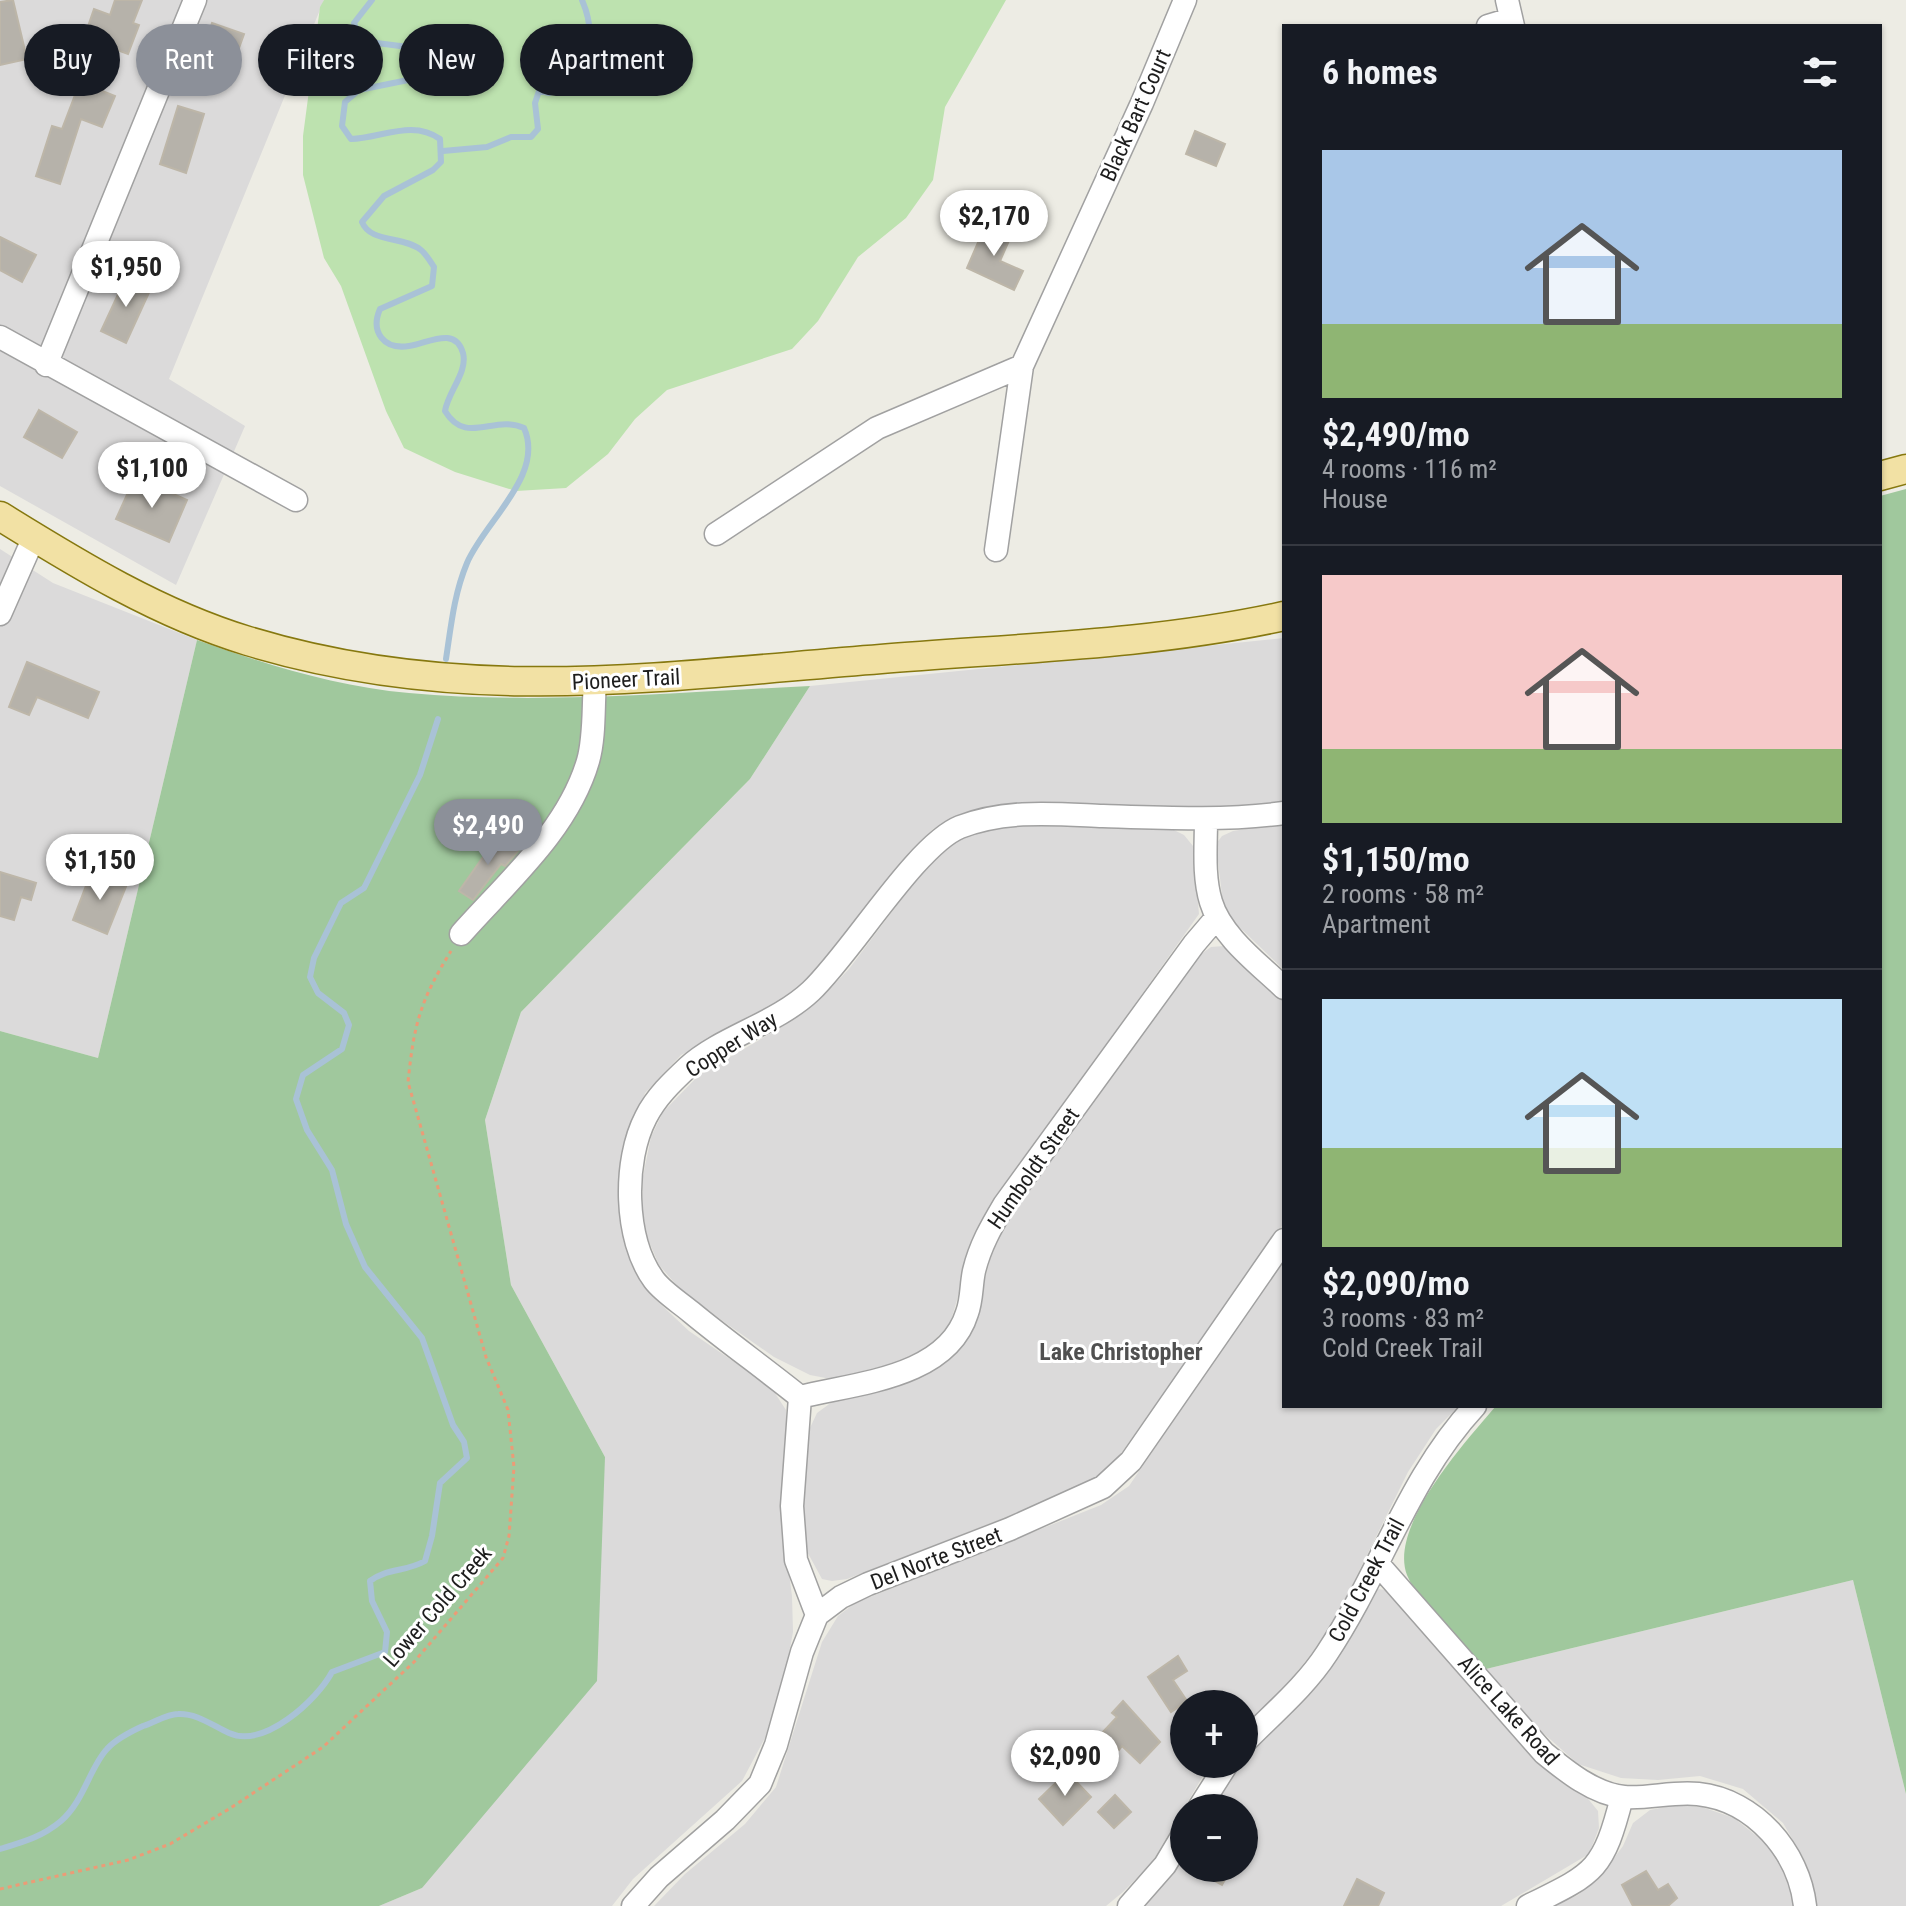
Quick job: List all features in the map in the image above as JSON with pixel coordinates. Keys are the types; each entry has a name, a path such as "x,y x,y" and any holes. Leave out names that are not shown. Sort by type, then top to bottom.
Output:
{"main road":[{"path":"1882,475 1906,469"},
{"name":"Pioneer Trail","path":"0,516 121,588 165,609 246,640 362,669 452,680 595,681 1123,639 1282,616"}],"street":[{"path":"46,365 195,0"},
{"name":"Black Bart Court","path":"996,550 1022,366 1142,103 1185,0"},
{"path":"1492,24 1511,15"},
{"path":"0,337 296,500"},
{"path":"716,534 877,428 1022,366"},
{"path":"0,614 34,537"},
{"path":"461,934 545,840 571,802 589,760 595,681"},
{"name":"Copper Way","path":"800,1397 663,1288 655,1280 639,1249 632,1214 635,1149 645,1118 662,1092 692,1064 780,1014 808,993 838,963 935,843 958,828 1023,813 1206,819 1282,813"},
{"path":"1206,819 1210,900 1217,917 1240,945 1282,986"},
{"name":"Humboldt Street","path":"800,1397 909,1371 936,1355 955,1338 968,1313 981,1244 1004,1205 1194,944 1217,917"},
{"name":"Del Norte Street","path":"817,1615 841,1597 868,1584 1010,1529 1103,1487 1140,1449 1282,1243"},
{"path":"633,1906 659,1877 725,1820 760,1784 776,1745 802,1652 817,1615 796,1560 792,1506 800,1397"},
{"name":"Cold Creek Trail","path":"1258,1728 1326,1655 1378,1564 1418,1481 1440,1447 1473,1408"},
{"name":"Alice Lake Road","path":"1378,1564 1544,1753 1571,1776 1622,1797 1699,1794 1735,1804 1771,1831 1794,1863 1805,1906"},
{"path":"1528,1906 1590,1873 1610,1844 1622,1797"},
{"path":"1129,1906 1170,1857"}],"path":[{"name":"Lower Cold Creek","path":"0,1889 128,1860 170,1844 229,1809 323,1747 414,1662 503,1558 509,1536 514,1467 508,1410 486,1357 408,1082 413,1037 425,993 461,934"}],"shaded area":[{"path":"0,0 324,0 314,24 258,24 258,96 285,96 169,379 245,426 176,585 0,486"},
{"path":"0,549 53,583 197,640 98,1058 0,1031"},
{"path":"1282,638 1282,802 1237,807 1017,804 970,812 933,829 901,864 822,966 797,991 681,1055 645,1093 624,1150 620,1213 631,1262 654,1298 689,1331 771,1387 786,1410 782,1519 792,1596 793,1632 786,1670 765,1738 742,1781 633,1879 612,1906 379,1906 422,1888 605,1457 511,1285 485,1120 521,1012 750,779 810,686"},
{"path":"1282,823 1282,968 1232,920 1223,904 1216,844 1222,836 1233,831"},
{"path":"1007,824 1174,830 1184,835 1193,846 1199,914 985,1215 967,1251 950,1324 930,1345 903,1361 831,1379 810,1375 774,1357 724,1322 679,1288 659,1265 647,1237 642,1209 643,1176 651,1137 663,1112 699,1075 785,1025 822,997 849,969 924,869 947,846 974,833"},
{"path":"1224,946 1235,952 1282,999 1282,1226 1110,1469 1082,1488 847,1579 822,1579 804,1546 802,1515 809,1430 817,1413 832,1402 923,1376 952,1357 971,1331 995,1241 1009,1217 1197,957 1211,947"},
{"path":"1282,1261 1282,1408 1457,1408 1436,1429 1408,1472 1329,1632 1258,1713 1258,1690 1170,1690 1170,1778 1202,1778 1192,1794 1170,1794 1170,1832 1151,1864 1106,1906 654,1906 685,1874 745,1824 776,1787 822,1642 838,1616 855,1603 1101,1505 1129,1486"},
{"path":"1853,1580 1906,1794 1906,1906 1817,1906 1805,1861 1783,1823 1743,1789 1700,1776 1658,1780 1621,1778 1578,1764 1533,1724 1486,1669"},
{"path":"1378,1589 1385,1590 1478,1694 1585,1795 1598,1811 1599,1828 1589,1854 1501,1906 1142,1906 1170,1871 1170,1882 1258,1882 1258,1794 1219,1794 1229,1778 1258,1778 1258,1742 1335,1662 1369,1598"},
{"path":"1676,1805 1702,1807 1734,1818 1768,1845 1787,1872 1795,1906 1553,1906 1578,1895 1605,1870 1623,1846 1633,1823 1650,1810"}],"green space":[{"path":"324,0 1006,0 945,107 933,180 906,218 858,257 818,321 792,349 667,390 635,419 608,454 566,488 516,491 455,472 404,448 386,411 341,286 324,258 303,175 303,136 308,96 383,96 383,24 318,24"},
{"path":"1906,489 1906,1794 1853,1580 1486,1669 1422,1600 1407,1575 1404,1555 1419,1509 1450,1461 1494,1408 1882,1408 1882,495"},
{"path":"197,640 328,680 409,693 559,698 810,686 750,779 521,1012 485,1120 511,1285 605,1457 597,1681 422,1888 379,1906 0,1906 0,1031 98,1058"}],"building":[{"path":"13,0 24,46 24,60 0,65 0,2"},
{"path":"115,0 142,0 133,23 136,24 136,33 128,54 120,51 120,24 89,24 94,9 110,15"},
{"path":"75,96 115,96 102,127 81,119 60,184 36,176 52,126 62,129"},
{"path":"178,106 204,114 186,173 160,164"},
{"path":"1195,131 1225,144 1216,166 1186,154"},
{"path":"986,224 1011,236 1000,261 1023,271 1014,290 967,268"},
{"path":"0,237 36,255 22,282 0,270"},
{"path":"127,275 152,286 126,343 101,331"},
{"path":"39,410 77,432 62,458 24,437"},
{"path":"135,477 187,500 169,542 116,519"},
{"path":"27,662 99,692 88,718 37,697 29,715 9,707"},
{"path":"497,837 518,851 505,866 501,864 473,900 459,891"},
{"path":"92,870 127,884 107,934 73,920"},
{"path":"0,872 36,883 31,900 21,897 14,920 0,916"},
{"path":"1178,1656 1187,1671 1173,1680 1180,1690 1170,1690 1170,1710 1148,1677"},
{"path":"1123,1701 1160,1742 1140,1763 1122,1746 1119,1750 1102,1733 1117,1717 1112,1713"},
{"path":"1067,1772 1091,1797 1063,1825 1039,1799"},
{"path":"1115,1795 1131,1812 1114,1828 1098,1812"},
{"path":"1646,1871 1658,1890 1668,1884 1677,1898 1668,1906 1633,1906 1622,1885"},
{"path":"1357,1879 1384,1893 1378,1906 1344,1906"}],"waterway":[{"path":"372,0 354,23 361,41 408,47 421,55 420,69 413,79 359,90 345,102 342,126 351,139 408,130 430,133 440,139 441,162 433,170 384,196 362,222 372,233 421,250 434,267 432,286 380,309 378,332 386,342 400,347 440,338 454,340 464,360 445,411 453,421 471,428 502,424 524,428 528,446 520,480 467,563 456,598 446,659"},
{"path":"443,151 487,147 511,137 531,137 538,129 535,103 539,91 549,93 580,78 580,65 590,34 582,0"},
{"path":"0,1849 39,1835 61,1821 76,1804 101,1756 134,1730 165,1717 185,1714 229,1733 243,1736 258,1734 273,1728 302,1708 332,1672 385,1652 387,1632 372,1601 370,1581 425,1561 440,1483 467,1458 464,1442 453,1425 422,1338 365,1267 346,1224 332,1170 307,1130 296,1099 303,1075 342,1049 349,1025 344,1013 318,993 310,977 314,958 341,903 364,888 420,775 438,719"}],"district":[{"name":"Lake Christopher","path":"1121,1352"}]}
